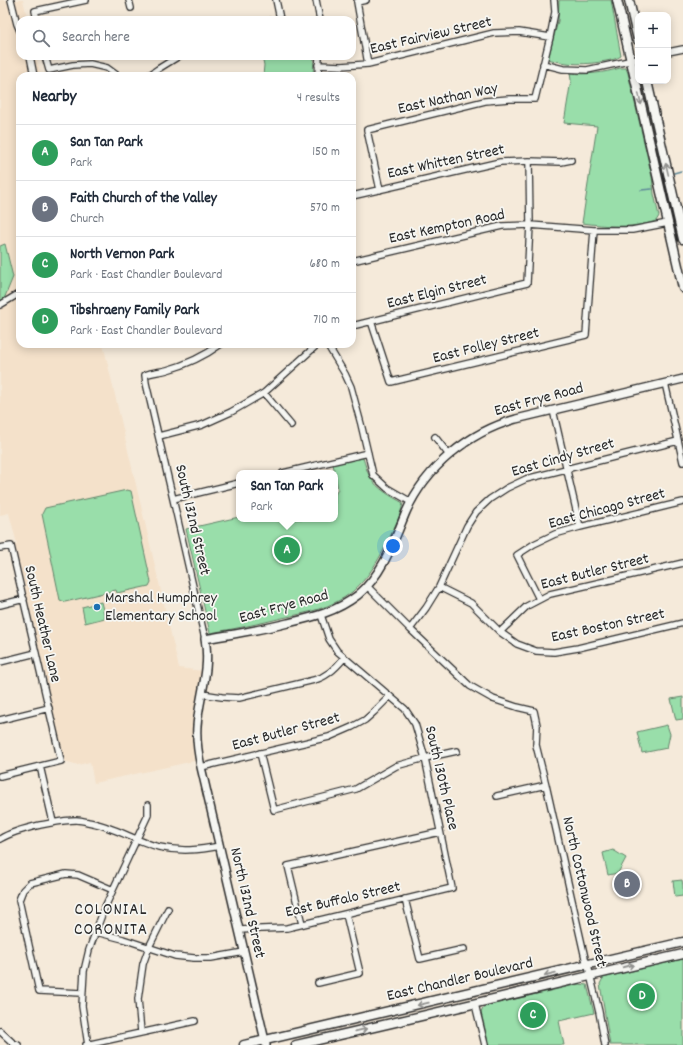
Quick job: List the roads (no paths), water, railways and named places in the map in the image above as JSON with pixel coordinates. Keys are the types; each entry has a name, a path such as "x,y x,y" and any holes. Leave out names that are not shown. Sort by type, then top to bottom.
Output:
{"main road":[{"path":"617,0 635,60"},
{"path":"629,0 635,27"},
{"path":"640,84 668,223 683,288"},
{"path":"648,84 683,239"},
{"path":"668,223 679,221"},
{"path":"648,962 651,956 677,948 681,943"},
{"name":"East Chandler Boulevard","path":"244,1045 266,1043 681,943"},
{"name":"East Chandler Boulevard","path":"296,1045 683,954"}],"street":[{"path":"11,0 16,20"},
{"path":"36,16 35,11 86,0"},
{"path":"129,0 131,8"},
{"path":"276,0 280,16"},
{"path":"316,0 319,16"},
{"path":"366,0 357,2 368,64"},
{"path":"554,0 554,12 550,37 543,64 563,69 587,70 635,60"},
{"name":"East Fairview Street","path":"318,65 342,66 368,64 494,34 519,32 550,37"},
{"path":"671,51 683,49"},
{"path":"31,60 33,72"},
{"path":"46,60 48,70 73,65 90,64 108,68 113,72"},
{"path":"154,72 173,60"},
{"path":"318,72 319,60"},
{"name":"East Nathan Way","path":"380,190 367,130 485,101 509,99 535,100 543,64"},
{"name":"East Whitten Street","path":"356,195 500,162 561,162 571,160"},
{"path":"529,161 530,224"},
{"name":"East Kempton Road","path":"356,260 502,226 530,224 594,230 632,230 668,223"},
{"name":"East Elgin Street","path":"356,325 527,283 530,224"},
{"name":"East Folley Street","path":"371,321 391,382 586,335 594,230"},
{"path":"0,305 16,295"},
{"name":"South 132nd Street","path":"201,767 196,735 207,666 207,648 146,383 146,375 182,364 215,348"},
{"path":"158,436 202,425 231,412 264,393 314,348"},
{"path":"329,348 351,387 373,475 387,488 411,502"},
{"name":"East Frye Road","path":"205,640 265,629 321,615 358,595 376,575 411,502 430,475 449,455 470,440 491,428 504,422 683,379"},
{"path":"665,383 683,462"},
{"path":"264,393 291,425"},
{"path":"553,410 580,527"},
{"path":"435,437 449,455"},
{"name":"East Cindy Street","path":"410,629 426,608 439,587 467,526 476,512 490,499 506,488 526,479 678,441"},
{"path":"296,470 368,453"},
{"path":"173,499 236,484"},
{"name":"East Chicago Street","path":"539,599 517,555 534,544 555,534 683,502"},
{"name":"South Heather Lane","path":"0,548 11,546 49,708"},
{"name":"East Butler Street","path":"500,632 527,606 550,594 683,563"},
{"path":"367,586 410,629"},
{"name":"East Boston Street","path":"439,587 471,603 500,632 516,644 536,651 554,652 578,648 683,623"},
{"path":"0,605 24,599"},
{"name":"South 130th Place","path":"321,615 329,639 337,651 404,709 415,724 424,758 452,888"},
{"name":"North Cottonwood Street","path":"410,629 470,686 493,699 534,711 537,725 536,745 585,958 599,1012 605,1045"},
{"path":"0,662 36,653"},
{"path":"202,694 239,698 314,680 329,674 344,658"},
{"name":"East Butler Street","path":"201,767 329,737 366,720 390,696"},
{"path":"0,720 49,708 60,761 0,776"},
{"path":"260,753 274,810 356,789 396,766 457,751"},
{"path":"40,766 53,822"},
{"name":"North 132nd Street","path":"201,767 266,1043"},
{"path":"497,796 546,785"},
{"path":"148,805 148,815 104,909 89,950 84,971 82,993 82,1006 87,1045 195,1021"},
{"path":"0,839 24,829 53,822 77,820 97,823 160,847 189,851 220,846"},
{"path":"302,924 288,866 440,832"},
{"path":"82,993 39,991 19,900 23,890 30,883 66,874 78,875 113,890"},
{"name":"East Buffalo Street","path":"239,930 287,928 452,888"},
{"path":"405,900 420,959 464,949"},
{"path":"141,1032 138,999 143,964 149,947 168,909"},
{"path":"318,983 360,973 346,914"},
{"path":"96,932 175,956 211,958 244,952"},
{"path":"475,1004 484,1045"},
{"path":"0,1031 14,1044"}],"waterway":[{"path":"674,173 681,171"},
{"path":"641,190 652,189"}],"place":[{"name":"San Tan Park","path":"287,550"},
{"name":"Marshal Humphrey Elementary School","path":"97,607"},
{"name":"Faith Church of the Valley","path":"627,884"},
{"name":"Tibshraeny Family Park","path":"642,996"},
{"name":"North Vernon Park","path":"533,1015"}],"district":[{"name":"COLONIAL CORONITA","path":"111,921"}]}
